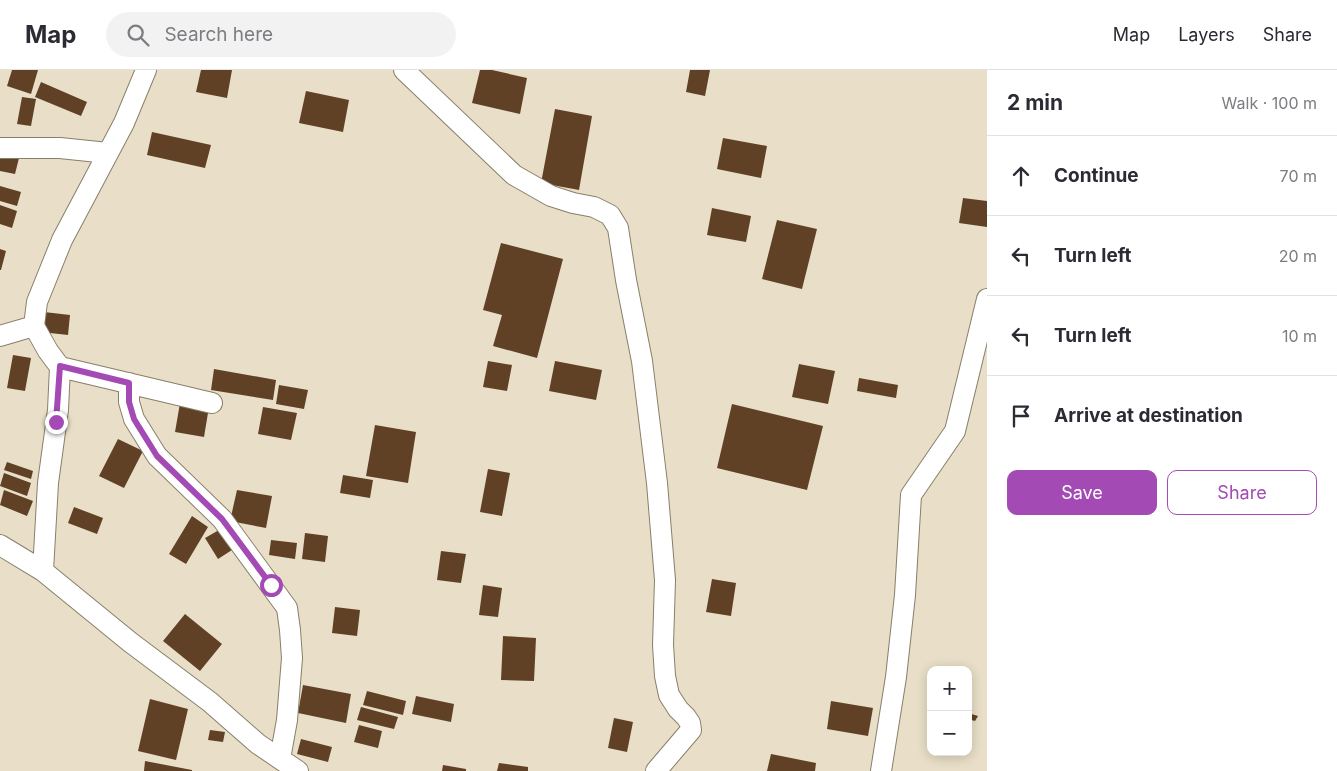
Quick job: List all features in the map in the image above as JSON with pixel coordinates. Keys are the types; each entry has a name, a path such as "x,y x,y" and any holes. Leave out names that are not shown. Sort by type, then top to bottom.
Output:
{"street":[{"path":"146,70 124,123 62,240 37,302 34,326 48,351 60,366 212,403"},
{"path":"404,70 514,176 551,196 594,207 610,215 618,228 642,361 657,483 665,580 665,676 669,695 686,716 691,730 656,771"},
{"path":"0,148 60,148 108,153"},
{"path":"881,771 896,676 905,595 911,495 955,431 987,299"},
{"path":"0,336 34,326"},
{"path":"43,571 48,483 58,410 60,366"},
{"path":"129,383 129,402 134,419 157,456 222,519 287,608 292,658 287,720 280,759"},
{"path":"0,545 43,571 130,642 210,702 258,744 298,771"}],"building":[{"path":"12,70 38,70 31,94 7,86"},
{"path":"201,70 232,70 227,98 196,92"},
{"path":"480,70 492,70 527,78 520,114 472,103"},
{"path":"690,70 710,70 705,96 686,92"},
{"path":"41,82 87,102 81,116 35,97"},
{"path":"306,91 349,100 343,132 299,123"},
{"path":"22,97 36,99 31,126 17,124"},
{"path":"555,109 592,116 579,190 541,183"},
{"path":"152,132 211,145 205,168 147,155"},
{"path":"723,138 767,146 761,178 717,169"},
{"path":"0,154 19,158 15,174 0,171"},
{"path":"0,186 21,192 17,206 0,201"},
{"path":"963,198 987,201 987,227 959,223"},
{"path":"0,205 17,211 12,228 0,224"},
{"path":"712,208 751,216 746,242 707,235"},
{"path":"777,220 817,229 802,289 762,279"},
{"path":"501,243 563,259 537,358 493,346 502,315 483,310"},
{"path":"0,249 6,251 1,270 0,270"},
{"path":"44,312 70,315 68,335 41,332"},
{"path":"13,355 31,358 25,391 7,388"},
{"path":"488,361 512,365 507,391 483,387"},
{"path":"555,361 602,370 596,400 549,391"},
{"path":"799,364 835,371 828,404 792,397"},
{"path":"214,369 276,380 273,400 211,390"},
{"path":"859,378 898,385 896,398 857,391"},
{"path":"279,385 308,390 304,409 276,404"},
{"path":"180,403 209,407 204,437 175,432"},
{"path":"732,404 823,426 807,490 717,468"},
{"path":"263,407 297,413 291,440 258,434"},
{"path":"375,425 416,432 408,483 366,476"},
{"path":"118,439 143,451 124,488 99,476"},
{"path":"7,462 33,471 31,479 4,470"},
{"path":"488,469 510,473 502,516 480,512"},
{"path":"4,473 31,483 27,496 0,486"},
{"path":"343,475 373,480 370,498 340,493"},
{"path":"4,490 33,501 27,516 0,505"},
{"path":"237,490 272,496 266,528 230,521"},
{"path":"74,507 103,518 97,534 68,523"},
{"path":"192,516 208,527 186,564 169,554"},
{"path":"219,530 232,550 218,559 205,538"},
{"path":"305,533 328,536 325,562 302,559"},
{"path":"271,540 297,543 295,559 269,555"},
{"path":"441,551 466,554 461,583 437,580"},
{"path":"712,579 736,583 731,616 706,612"},
{"path":"483,585 502,588 498,617 479,615"},
{"path":"335,607 360,610 357,636 332,633"},
{"path":"185,614 222,644 200,671 163,641"},
{"path":"503,636 536,638 534,681 501,680"},
{"path":"303,685 351,694 346,723 298,713"},
{"path":"367,691 406,701 403,715 363,705"},
{"path":"416,696 454,704 451,722 412,714"},
{"path":"150,699 188,709 176,760 138,751"},
{"path":"831,701 873,708 868,736 827,729"},
{"path":"361,707 398,717 394,729 357,720"},
{"path":"972,714 978,716 975,721 972,720"},
{"path":"614,718 633,722 627,752 608,748"},
{"path":"359,725 382,731 378,748 354,742"},
{"path":"210,730 225,732 223,742 208,740"},
{"path":"301,739 332,747 328,762 297,754"},
{"path":"771,754 816,763 815,771 767,771"},
{"path":"145,761 192,770 192,771 144,771"},
{"path":"499,763 528,767 528,771 497,771"},
{"path":"443,765 466,769 466,771 442,771"}],"route":[{"path":"56,422 60,366 129,383 129,402 134,419 157,456 222,519 271,585"}]}
